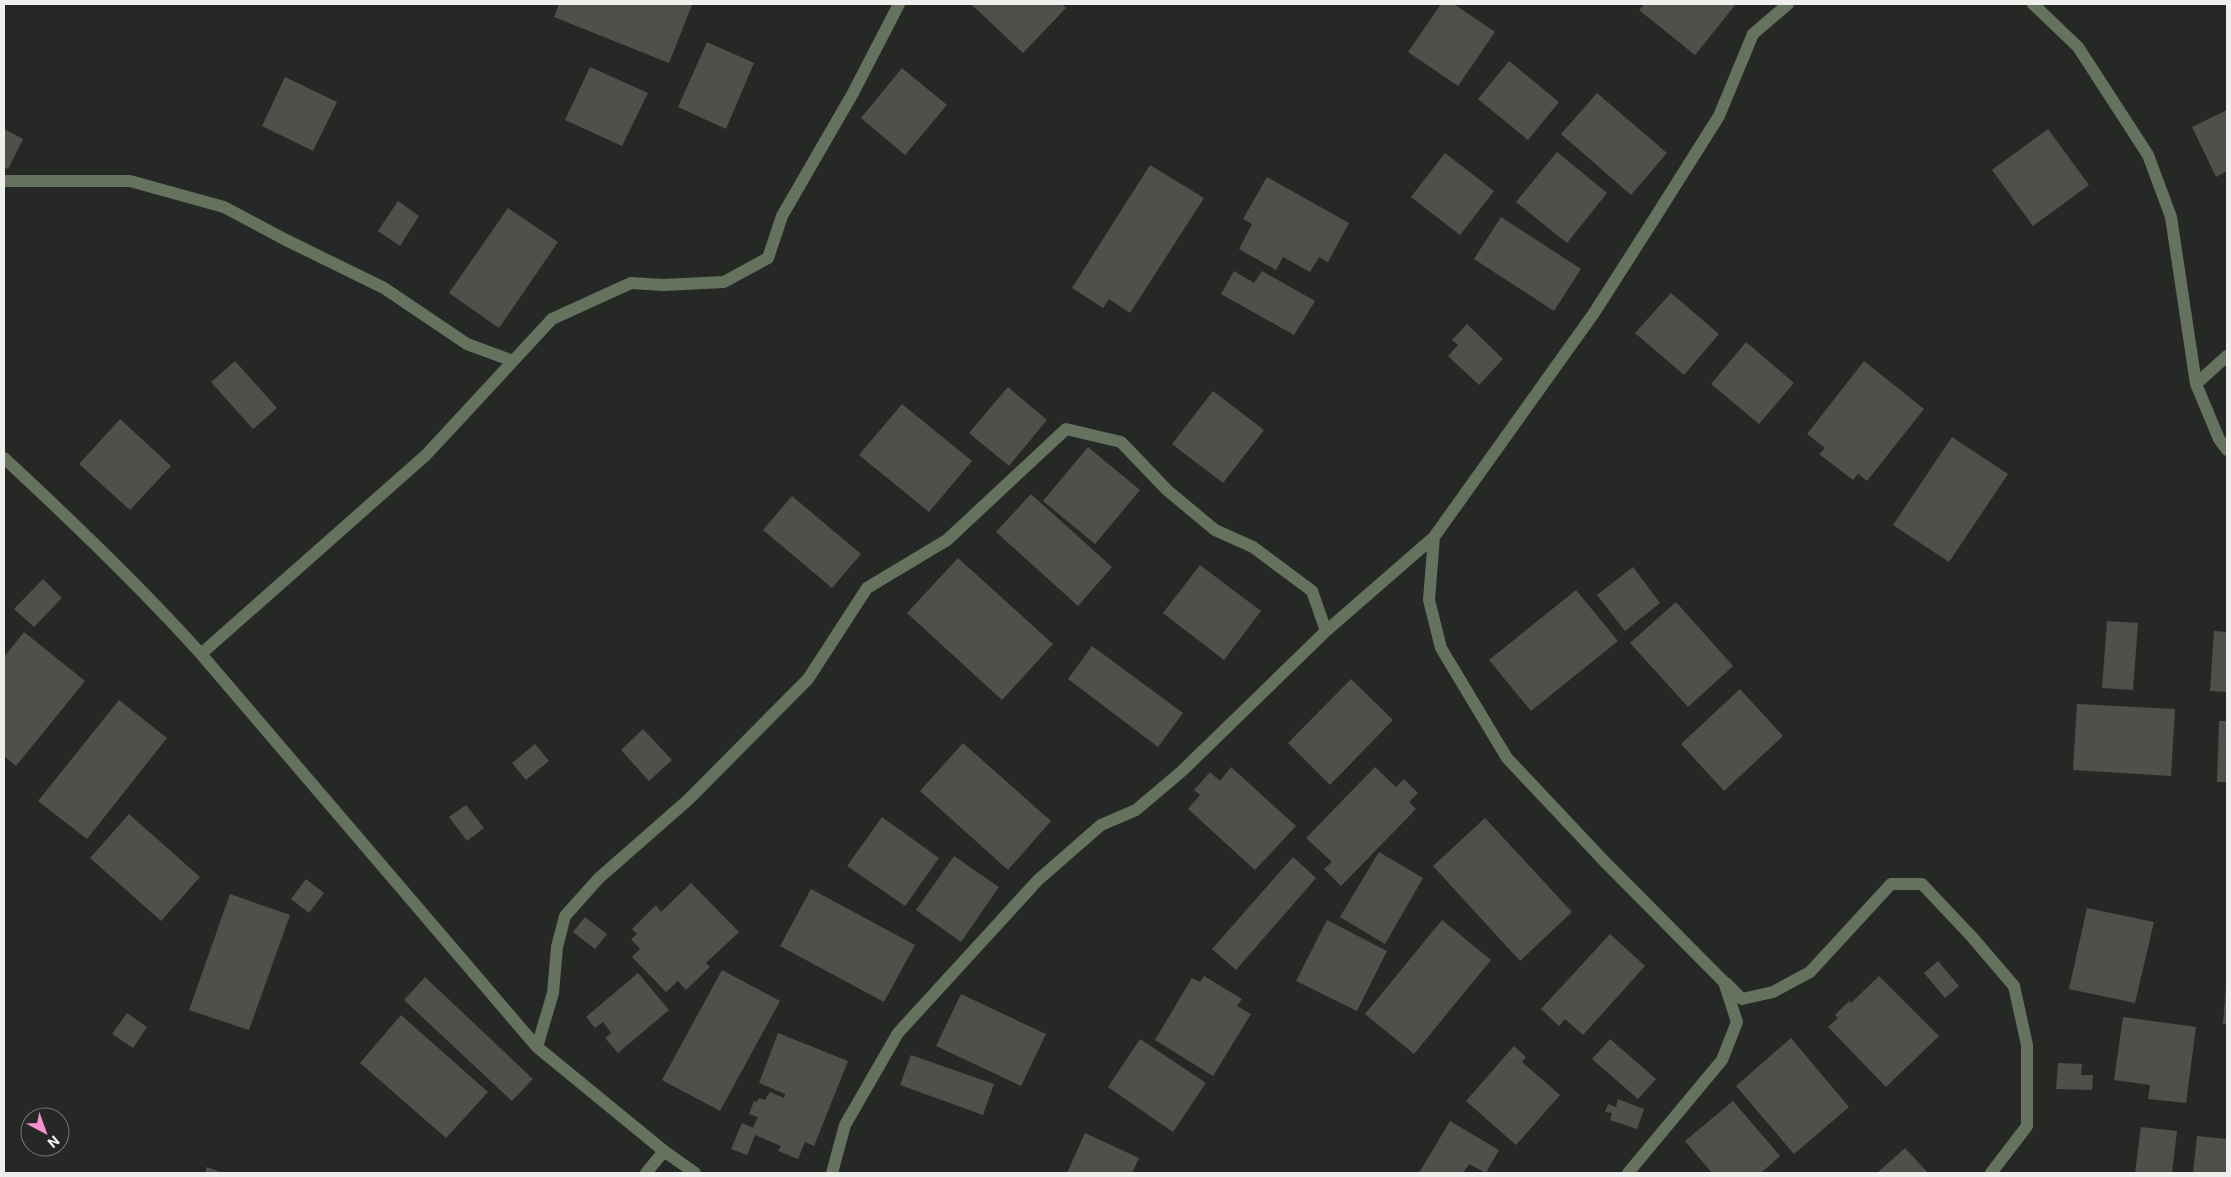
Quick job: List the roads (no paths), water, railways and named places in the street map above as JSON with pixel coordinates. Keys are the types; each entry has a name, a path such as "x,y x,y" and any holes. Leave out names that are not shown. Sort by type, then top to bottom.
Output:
{"street":[{"path":"201,654 426,455 552,319 631,283 663,285 724,282 768,258 782,216 852,93 898,4"},
{"path":"832,1173 845,1125 898,1033 970,952 1038,880 1101,825 1136,810 1182,771 1326,631 1434,537 1594,313 1662,208 1720,116 1753,34 1788,4"},
{"path":"2033,4 2078,47 2148,155 2171,218 2196,384 2219,439 2227,450"},
{"path":"4,181 130,181 224,207 384,288 467,344 513,361"},
{"path":"2196,384 2227,356"},
{"path":"537,1047 554,994 557,947 564,916 599,878 688,800 808,679 867,588 947,540 1066,429 1121,442 1167,490 1215,530 1253,547 1312,591 1326,631"},
{"path":"4,458 144,591 201,654 537,1047 664,1151 695,1173"},
{"path":"1434,537 1429,600 1441,648 1507,758 1605,862 1742,998 1773,992 1810,972 1891,884 1922,884 1972,937 2014,986 2027,1045 2027,1126 1991,1173"},
{"path":"1628,1173 1722,1060 1737,1022 1724,982"},
{"path":"646,1173 664,1151"}]}
